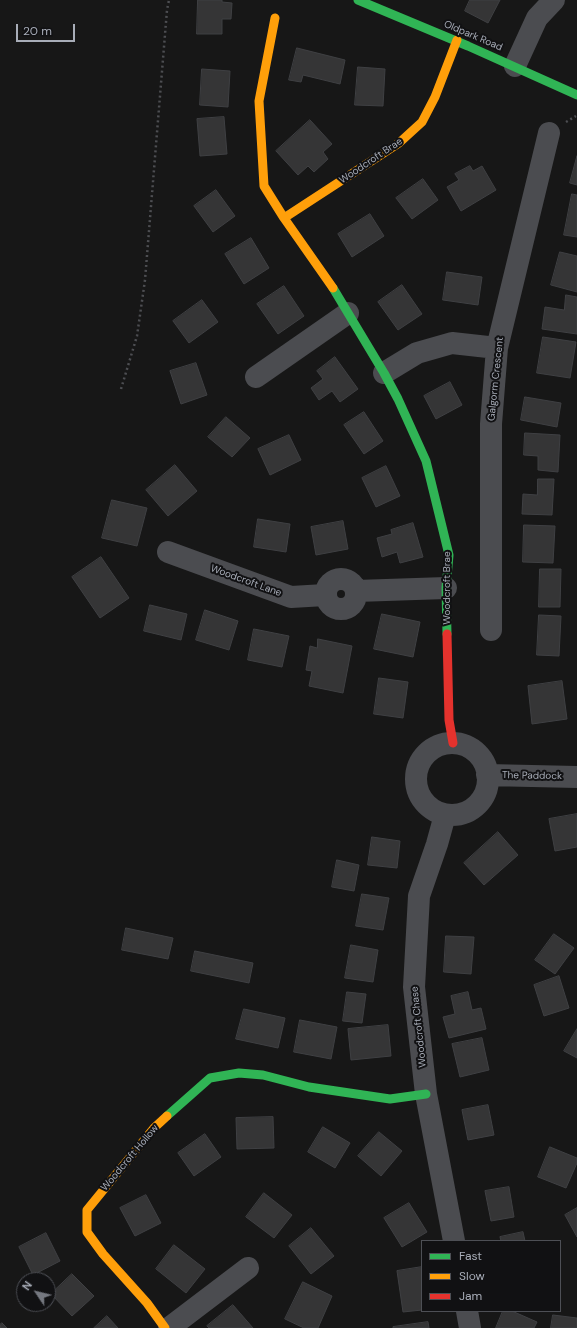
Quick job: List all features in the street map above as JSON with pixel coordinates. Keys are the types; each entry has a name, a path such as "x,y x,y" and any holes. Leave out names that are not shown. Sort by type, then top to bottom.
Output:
{"street":[{"name":"Oldpark Road","path":"358,0 457,40 577,95"},
{"path":"515,66 537,18 554,0"},
{"name":"Woodcroft Brae","path":"275,18 259,101 264,186 284,218 339,297 384,373 398,399 426,461 449,555 446,588 449,720 453,743"},
{"name":"Woodcroft Brae","path":"284,218 399,143 422,122 435,97 457,40"},
{"name":"Galgorm Crescent","path":"491,630 491,424 497,348 549,133"},
{"path":"256,376 348,312"},
{"path":"384,373 417,353 452,343 497,348"},
{"name":"Woodcroft Lane","path":"168,552 291,597 325,595 326,590 332,581 342,578 351,582 356,591 446,588"},
{"path":"453,743 463,745 480,756 485,765 487,786 483,797 476,806 467,812 456,815 445,815 434,811 425,803 419,793 416,782 417,770 422,759 430,751 441,745 453,743"},
{"name":"The Paddock","path":"487,775 577,777"},
{"name":"Woodcroft Chase","path":"445,815 437,844 419,896 414,987 426,1094 454,1240"},
{"name":"Woodcroft Hollow","path":"165,1328 147,1303 103,1254 87,1232 87,1210 154,1128 210,1078 239,1073 262,1074 309,1087 390,1100 426,1094"},
{"path":"169,1328 248,1268"},
{"path":"467,1312 470,1328"}],"path":[{"path":"121,389 137,336 145,280 169,0"}],"building":[{"path":"198,0 222,0 222,2 232,3 231,19 222,19 222,34 197,34"},
{"path":"470,0 500,0 488,23 465,11"},
{"path":"297,48 345,60 340,84 303,75 301,82 289,80"},
{"path":"358,67 385,69 383,106 355,105"},
{"path":"202,69 230,71 228,107 200,105"},
{"path":"224,117 227,154 200,156 197,119"},
{"path":"310,120 332,144 323,152 328,159 314,172 308,166 298,175 276,151"},
{"path":"577,156 577,185 570,183"},
{"path":"470,166 473,171 482,166 496,190 461,211 447,187 459,180 455,174"},
{"path":"423,179 438,200 412,219 396,198"},
{"path":"216,190 235,216 213,232 194,206"},
{"path":"572,194 577,195 577,237 564,235"},
{"path":"370,214 384,236 352,257 338,234"},
{"path":"251,238 269,268 244,284 225,254"},
{"path":"560,252 577,256 577,292 551,285"},
{"path":"447,272 482,277 478,305 443,300"},
{"path":"402,285 422,314 398,330 378,302"},
{"path":"284,286 304,316 278,334 257,304"},
{"path":"566,295 577,297 577,334 542,329 545,307 564,310"},
{"path":"202,300 218,322 189,343 173,321"},
{"path":"543,337 576,342 570,378 537,373"},
{"path":"335,357 358,389 340,402 332,391 319,400 311,388 323,379 317,371"},
{"path":"196,363 207,395 181,404 170,371"},
{"path":"450,382 462,405 436,419 424,396"},
{"path":"525,397 561,403 557,427 521,420"},
{"path":"364,412 383,441 364,454 344,425"},
{"path":"226,417 250,438 232,457 208,437"},
{"path":"525,433 560,435 558,472 538,470 538,456 524,455"},
{"path":"289,435 301,460 270,475 258,449"},
{"path":"175,465 197,491 168,516 146,490"},
{"path":"386,466 400,496 376,507 362,478"},
{"path":"538,479 554,479 552,515 522,514 523,494 537,495"},
{"path":"112,500 147,508 137,546 102,538"},
{"path":"258,519 290,524 286,552 254,547"},
{"path":"343,521 348,549 316,555 311,527"},
{"path":"413,523 423,557 400,563 397,552 382,557 377,538 392,534 391,530"},
{"path":"524,525 555,526 553,563 523,562"},
{"path":"101,557 129,598 100,618 72,577"},
{"path":"540,569 561,569 560,607 539,607"},
{"path":"150,605 187,614 181,640 144,631"},
{"path":"205,610 238,621 229,650 196,640"},
{"path":"382,614 420,622 413,657 374,649"},
{"path":"539,615 561,616 559,656 537,655"},
{"path":"254,629 289,636 282,667 248,660"},
{"path":"318,639 352,646 343,693 309,686 312,671 306,670 310,646 317,648"},
{"path":"379,678 408,682 403,718 374,714"},
{"path":"562,681 567,719 532,724 528,686"},
{"path":"577,814 577,847 555,851 549,819"},
{"path":"498,832 518,855 484,885 464,863"},
{"path":"372,837 400,841 397,868 368,865"},
{"path":"337,860 359,865 354,891 332,887"},
{"path":"362,894 389,898 383,930 356,926"},
{"path":"126,928 173,938 168,959 122,950"},
{"path":"554,934 574,948 555,974 535,960"},
{"path":"446,936 474,937 471,974 444,972"},
{"path":"351,945 378,950 373,982 345,978"},
{"path":"195,951 253,963 249,983 191,971"},
{"path":"559,976 569,1008 544,1016 534,985"},
{"path":"347,992 366,994 362,1023 343,1021"},
{"path":"468,992 472,1010 481,1008 486,1029 449,1038 443,1017 455,1014 451,996"},
{"path":"244,1009 285,1018 278,1048 236,1039"},
{"path":"300,1020 337,1027 331,1059 294,1052"},
{"path":"388,1025 391,1056 351,1060 348,1029"},
{"path":"577,1029 577,1058 564,1051"},
{"path":"482,1038 489,1070 460,1077 452,1044"},
{"path":"488,1105 494,1135 468,1140 462,1110"},
{"path":"273,1117 274,1148 237,1149 236,1118"},
{"path":"323,1127 350,1143 335,1168 308,1152"},
{"path":"379,1132 402,1151 381,1176 358,1156"},
{"path":"205,1134 221,1157 194,1176 178,1153"},
{"path":"550,1147 577,1158 577,1163 566,1188 538,1177"},
{"path":"509,1187 514,1217 491,1221 485,1191"},
{"path":"264,1193 292,1215 274,1238 246,1217"},
{"path":"146,1195 161,1223 135,1236 120,1208"},
{"path":"409,1203 427,1232 402,1247 384,1218"},
{"path":"577,1208 577,1237 565,1215"},
{"path":"311,1228 334,1256 311,1274 289,1246"},
{"path":"523,1232 525,1240 501,1240 500,1237"},
{"path":"46,1233 60,1261 39,1272 32,1272 19,1247"},
{"path":"174,1245 205,1269 186,1293 156,1269"},
{"path":"421,1267 421,1310 403,1312 397,1271"},
{"path":"72,1274 94,1296 72,1316 56,1299 56,1289"},
{"path":"303,1282 332,1296 318,1328 304,1328 285,1319"},
{"path":"233,1305 253,1328 209,1328 207,1326"},
{"path":"503,1312 514,1312 537,1322 534,1328 496,1328"},
{"path":"553,1315 577,1318 577,1328 551,1328"},
{"path":"107,1316 118,1328 94,1328"},
{"path":"428,1322 429,1328 393,1328 393,1327"},
{"path":"2,1323 7,1328 0,1328"}],"traffic: fast":[{"path":"358,0 468,46 577,95"},
{"path":"333,288 398,399 426,461 449,555 446,588 447,634"},
{"path":"167,1116 210,1078 239,1073 263,1075 309,1087 390,1099 426,1094"}],"traffic: slow":[{"path":"275,18 259,101 264,186 284,218 333,288"},
{"path":"284,218 399,143 422,122 435,97 457,40"},
{"path":"165,1328 147,1303 103,1254 87,1232 87,1210 154,1128 167,1116"}],"traffic: jam":[{"path":"447,634 449,720 453,743"}]}
